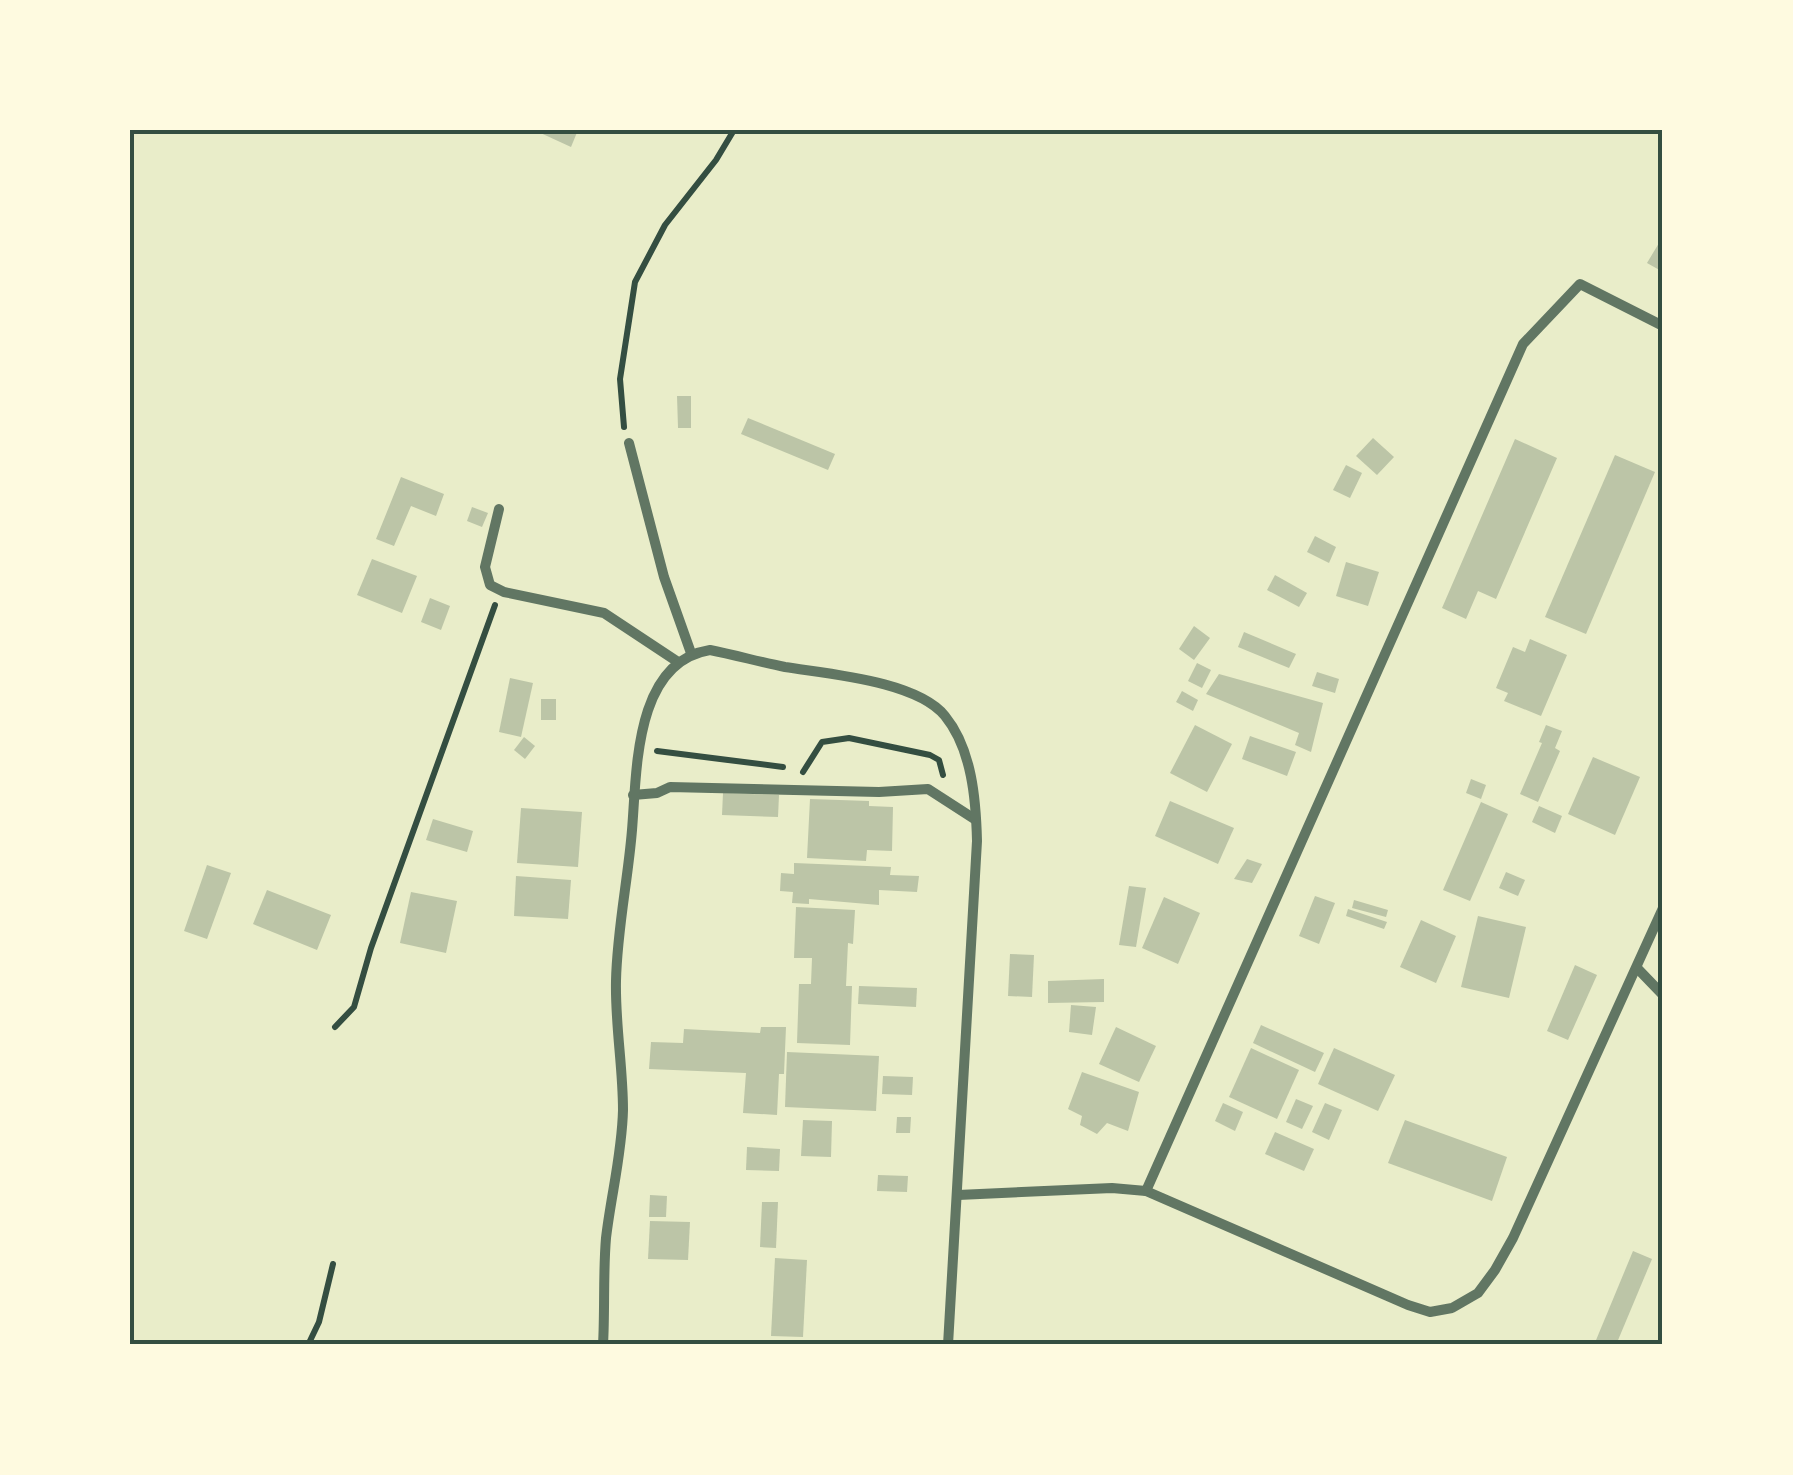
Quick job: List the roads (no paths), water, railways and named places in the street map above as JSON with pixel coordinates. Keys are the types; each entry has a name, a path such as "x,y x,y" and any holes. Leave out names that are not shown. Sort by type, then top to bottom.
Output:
{"street":[{"path":"1146,1191 1523,344 1580,284 1663,326"},
{"path":"630,443 664,577 691,653"},
{"path":"499,509 485,567 490,585 504,592 604,613 678,662"},
{"path":"603,1345 606,1242 618,1174 623,1108 616,977 636,751 655,695 678,662 691,653 710,650 871,682 921,698 944,714 963,747 976,820 948,1345"},
{"path":"633,796 670,787 928,789 976,820"},
{"path":"958,1195 1112,1188 1146,1191 1408,1305 1430,1312 1464,1303 1478,1293 1513,1238 1663,908"},
{"path":"1637,968 1663,996"}]}
